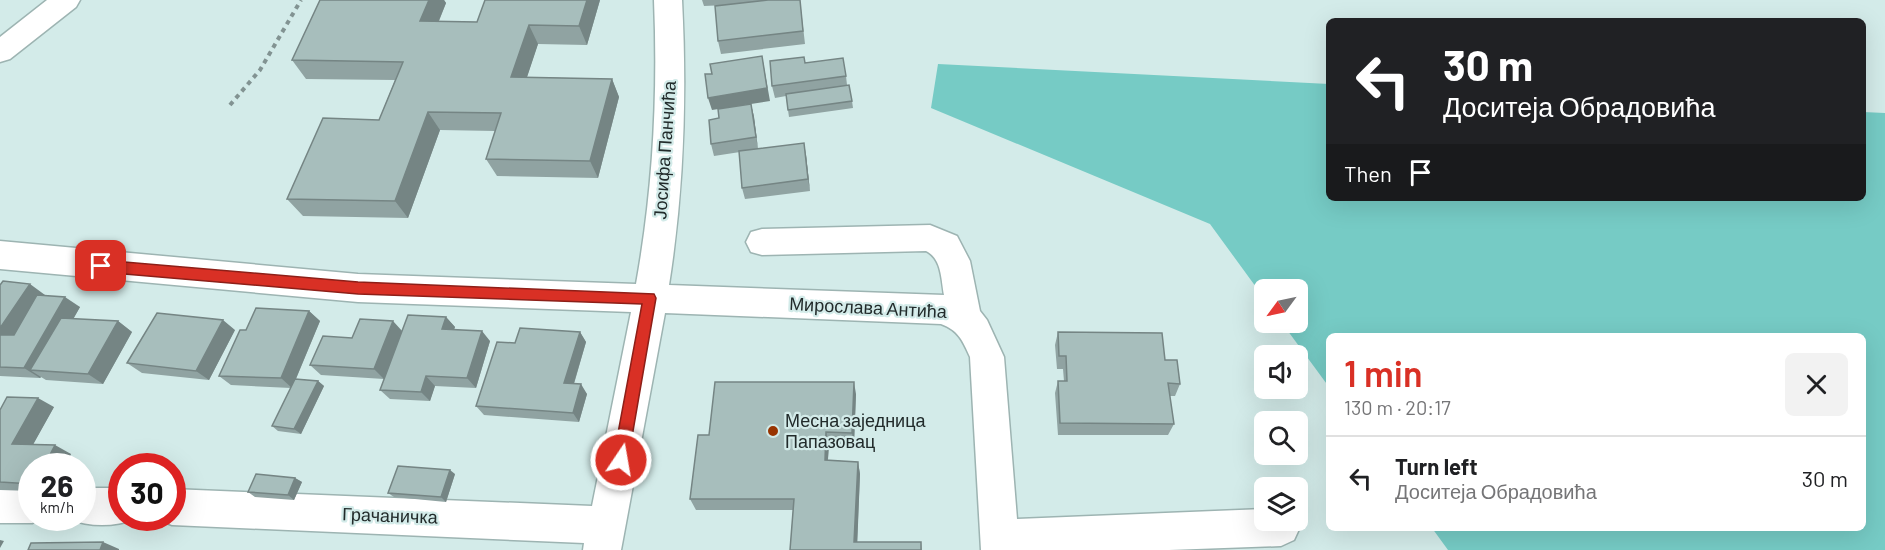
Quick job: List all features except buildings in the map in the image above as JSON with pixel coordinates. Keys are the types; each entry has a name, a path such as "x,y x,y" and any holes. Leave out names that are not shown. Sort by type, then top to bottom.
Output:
{"street":[{"path":"0,52 66,0"},
{"name":"Јосифа Панчића","path":"605,538 630,416 650,298 665,188 672,40 668,0"},
{"path":"762,242 930,238 946,246 954,261 964,316"},
{"name":"Мирослава Антића","path":"0,255 358,288 941,309 964,316 975,330 987,357 1000,544 1254,529"},
{"path":"0,505 18,505"},
{"name":"Грачаничка","path":"186,508 605,538"}],"path":[{"path":"230,105 260,70 301,0"}],"shaded area":[{"path":"938,64 1326,84 1326,201 1866,201 1866,112 1885,113 1885,550 1448,550 1434,531 1866,531 1866,333 1326,333 1326,383 1308,358 1308,345 1298,345 1289,333 1308,333 1308,279 1254,279 1254,284 1210,224 931,108"}],"place":[{"name":"Месна заједница Папазовац","path":"773,431"}],"route":[{"path":"101,266 358,288 650,298 621,460"}]}
